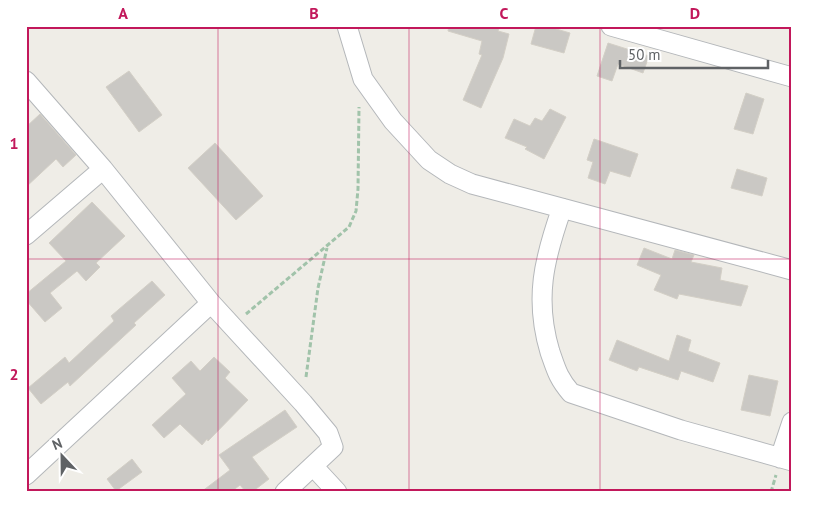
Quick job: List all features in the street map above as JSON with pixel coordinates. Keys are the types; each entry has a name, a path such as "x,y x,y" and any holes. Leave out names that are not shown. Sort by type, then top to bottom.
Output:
{"street":[{"path":"347,26 363,79 393,121 429,160 450,174 472,184 792,270"},
{"path":"611,26 792,77"},
{"path":"26,81 103,169 211,303 328,433 333,447 285,492"},
{"path":"26,235 103,169"},
{"path":"562,208 548,247 541,311 547,343 560,380 571,392 681,430 786,460 792,422"},
{"path":"26,475 211,303"},
{"path":"313,466 337,492"}],"path":[{"path":"232,326 349,228 356,211 359,109 363,79"},
{"path":"303,403 317,297 327,247"}],"building":[{"path":"449,26 500,26 498,31 509,34 503,58 481,108 463,100 482,55 479,54 482,41 448,31"},
{"path":"536,26 546,26 570,33 564,53 531,44"},
{"path":"608,43 649,56 643,73 618,64 612,81 597,76"},
{"path":"129,71 162,115 139,132 106,87"},
{"path":"746,93 764,99 753,134 734,129"},
{"path":"550,109 566,117 544,159 525,149 527,147 505,138 514,119 530,126 535,118 542,121"},
{"path":"40,114 76,155 63,167 56,159 26,187 26,127"},
{"path":"594,139 638,154 630,177 610,171 605,184 588,178 593,162 587,160"},
{"path":"215,143 263,196 236,220 188,168"},
{"path":"737,169 767,178 762,196 731,188"},
{"path":"92,202 125,236 96,263 100,267 86,281 77,271 50,293 62,308 45,322 26,300 26,294 66,261 49,243"},
{"path":"644,248 672,259 675,250 694,255 691,262 722,268 720,280 748,286 741,306 679,294 677,299 654,290 661,275 637,265"},
{"path":"152,281 165,295 134,323 136,325 70,386 68,382 41,404 28,388 65,357 69,363 114,321 111,316"},
{"path":"677,335 691,340 688,351 720,363 713,382 681,371 678,380 639,367 637,371 609,360 617,340 669,361"},
{"path":"214,357 230,372 225,378 248,400 202,445 180,424 164,438 152,425 186,394 172,378 191,361 200,371"},
{"path":"749,375 778,381 770,416 741,410"},
{"path":"285,410 297,427 252,457 269,479 252,492 246,492 240,485 231,492 201,492 230,470 219,455"},
{"path":"132,459 142,472 116,491 107,479"}]}
